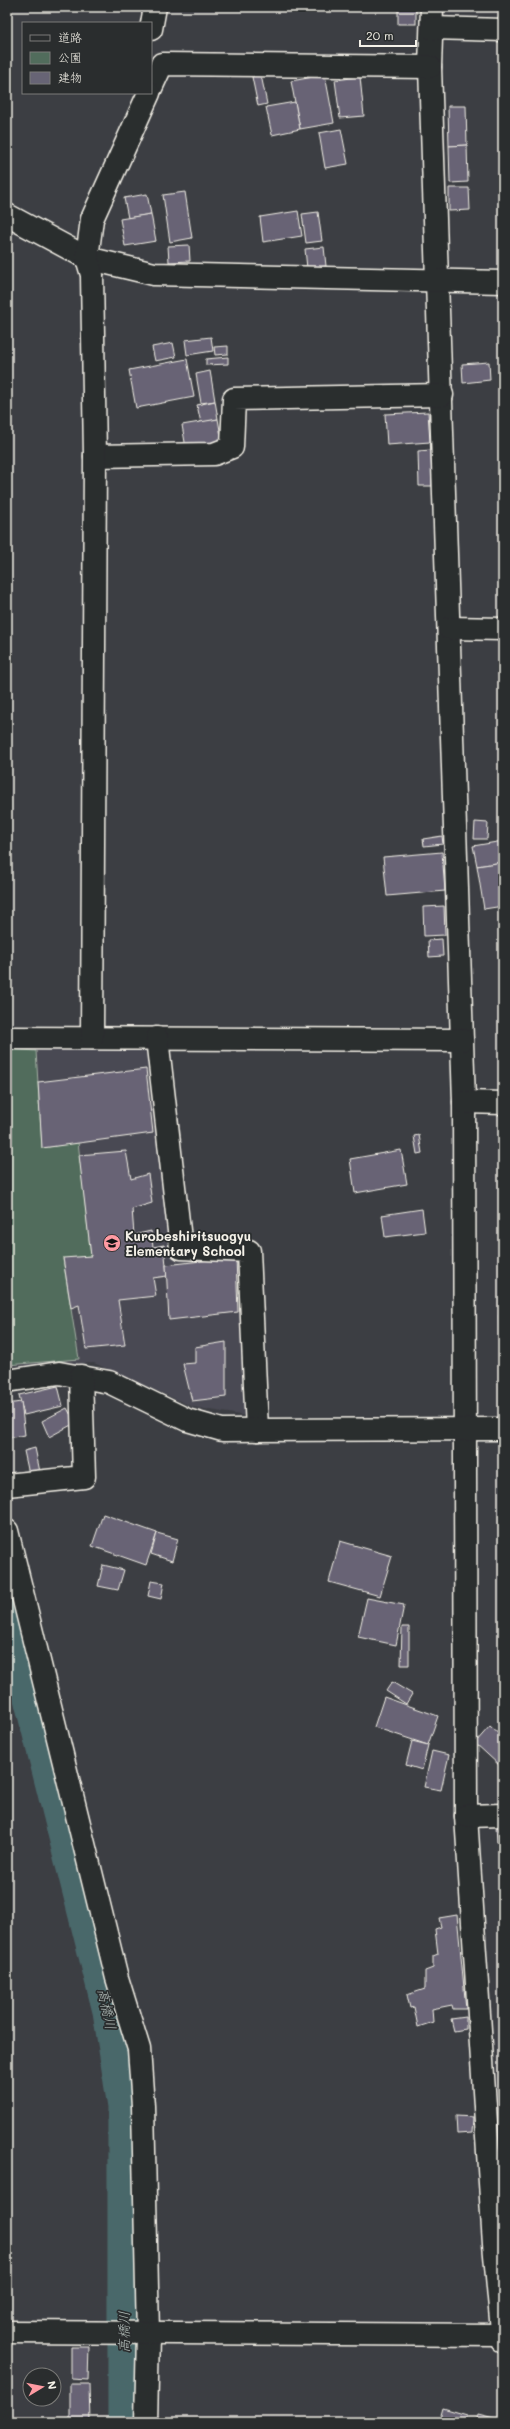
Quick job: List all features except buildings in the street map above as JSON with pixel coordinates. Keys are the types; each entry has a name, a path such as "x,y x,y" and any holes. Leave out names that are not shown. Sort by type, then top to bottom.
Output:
{"street":[{"path":"152,24 155,7"},
{"path":"7,2332 502,2338 499,2243 466,1816 464,1102 442,395 430,67 432,7"},
{"path":"432,28 503,30"},
{"path":"152,82 156,60 430,67"},
{"path":"92,1038 95,456 92,275 87,258 92,219 149,94"},
{"path":"7,215 87,258 154,274 438,282 503,282"},
{"path":"95,456 214,454 232,446 234,399 442,395"},
{"path":"449,628 503,629"},
{"path":"7,1038 462,1040"},
{"path":"157,1038 181,1248 249,1251 257,1430"},
{"path":"464,1102 503,1103"},
{"path":"7,1381 58,1373 109,1382 187,1420 222,1430 503,1429"},
{"path":"7,1485 84,1477 81,1376"},
{"path":"7,1531 117,1978 139,2049 143,2106 148,2334 146,2422"},
{"path":"466,1816 503,1815"}],"shaded area":[{"path":"7,1048 148,1048 172,1253 236,1257 246,1416 193,1407 94,1363 7,1366"}],"green space":[{"path":"7,1049 36,1051 42,1148 78,1142 91,1256 63,1259 79,1359 7,1365"}],"waterway":[{"name":"高橋川","path":"7,1607 109,2011 124,2107 124,2422"}],"place":[{"name":"Kurobeshiritsuogyu Elementary School","path":"112,1243"}]}
